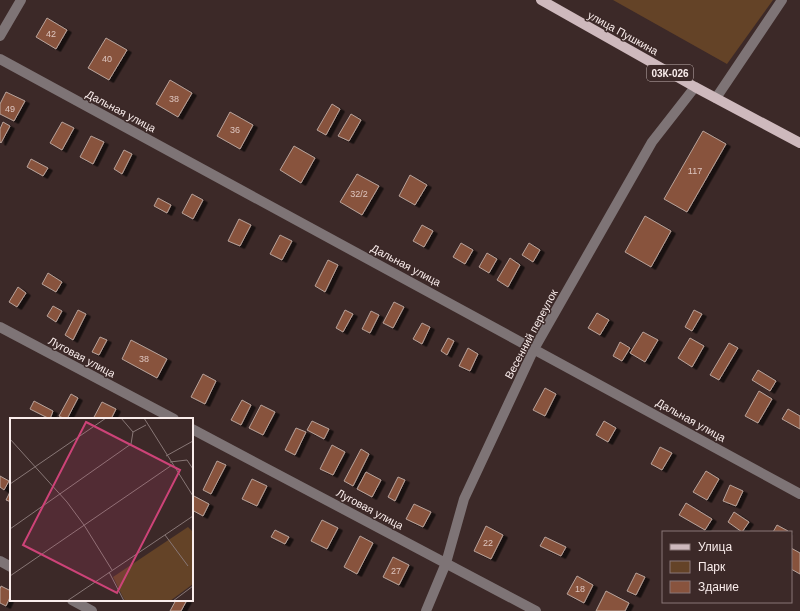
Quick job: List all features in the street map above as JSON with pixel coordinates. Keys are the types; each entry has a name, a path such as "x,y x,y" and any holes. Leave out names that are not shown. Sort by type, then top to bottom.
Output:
{"main road":[{"name":"улица Пушкина","path":"541,0 800,144"}],"street":[{"path":"0,36 21,0"},
{"path":"716,98 782,0"},
{"name":"Дальная улица","path":"0,59 800,494"},
{"name":"Весенний переулок","path":"426,611 446,563 464,498 534,349 652,142 695,86"},
{"name":"Луговая улица","path":"0,327 172,418"},
{"name":"Луговая улица","path":"193,430 536,611"},
{"path":"0,561 10,566"},
{"path":"74,601 92,611"}],"green space":[{"path":"613,0 773,0 727,64"}],"building":[{"path":"47,18 67,30 56,49 36,37"},
{"path":"106,38 127,50 109,80 88,68"},
{"path":"170,80 192,93 178,117 156,104"},
{"path":"6,92 25,101 14,121 0,114 0,104"},
{"path":"332,104 340,109 326,135 317,130"},
{"path":"230,112 253,125 240,149 217,136"},
{"path":"351,114 361,120 349,141 338,136"},
{"path":"3,122 10,126 1,143 0,129"},
{"path":"62,122 74,128 62,150 50,143"},
{"path":"703,131 726,144 687,212 664,199"},
{"path":"91,136 104,142 93,164 80,157"},
{"path":"294,146 315,158 301,183 280,170"},
{"path":"124,150 132,154 122,174 114,169"},
{"path":"31,159 48,168 43,176 27,167"},
{"path":"357,174 379,186 362,215 340,202"},
{"path":"410,175 427,185 415,205 399,196"},
{"path":"192,194 203,200 193,219 182,213"},
{"path":"158,198 171,205 167,213 154,206"},
{"path":"645,216 671,231 651,267 625,252"},
{"path":"239,219 251,225 240,246 228,241"},
{"path":"422,225 433,231 424,247 413,241"},
{"path":"280,235 292,241 282,260 270,254"},
{"path":"461,243 473,250 465,264 453,257"},
{"path":"529,243 540,250 533,262 522,255"},
{"path":"487,253 497,259 489,273 479,267"},
{"path":"510,258 520,265 508,287 497,280"},
{"path":"328,260 338,265 325,292 315,286"},
{"path":"48,273 62,282 56,292 42,284"},
{"path":"18,287 26,293 17,307 9,302"},
{"path":"394,302 404,307 393,328 383,323"},
{"path":"53,306 62,311 56,322 47,316"},
{"path":"78,310 86,314 73,340 65,335"},
{"path":"345,310 353,314 343,332 336,328"},
{"path":"694,310 702,314 692,331 685,327"},
{"path":"371,311 379,315 370,333 362,329"},
{"path":"597,313 609,320 600,335 588,328"},
{"path":"422,323 430,327 422,344 413,339"},
{"path":"643,332 658,340 645,362 630,353"},
{"path":"100,337 107,340 99,355 92,352"},
{"path":"448,338 454,341 447,355 441,351"},
{"path":"690,338 704,346 692,367 678,358"},
{"path":"131,340 167,359 157,378 122,359"},
{"path":"620,342 630,348 622,361 613,356"},
{"path":"729,343 738,348 719,380 710,375"},
{"path":"468,348 478,354 470,371 459,366"},
{"path":"758,370 776,381 770,391 752,380"},
{"path":"203,374 216,381 205,404 191,397"},
{"path":"545,388 556,394 545,416 533,410"},
{"path":"759,391 772,399 758,423 745,416"},
{"path":"71,394 78,398 68,418 59,416"},
{"path":"242,400 251,405 241,425 231,420"},
{"path":"34,401 53,411 50,418 48,418 30,409"},
{"path":"102,402 116,409 112,418 94,418"},
{"path":"261,405 275,412 263,435 249,428"},
{"path":"788,409 800,416 800,429 782,419"},
{"path":"312,421 329,429 324,439 307,430"},
{"path":"604,421 616,428 608,442 596,435"},
{"path":"296,428 306,432 295,455 285,450"},
{"path":"332,445 345,452 333,475 320,469"},
{"path":"660,447 672,453 662,470 651,464"},
{"path":"361,449 369,454 353,486 344,481"},
{"path":"217,461 226,465 211,494 203,490"},
{"path":"706,471 719,479 707,500 693,492"},
{"path":"366,472 381,480 372,497 357,489"},
{"path":"0,476 9,481 4,490 0,487"},
{"path":"398,477 405,480 395,501 388,497"},
{"path":"252,479 267,486 257,506 242,499"},
{"path":"730,485 743,491 736,506 723,501"},
{"path":"10,492 10,502 6,500"},
{"path":"193,496 209,504 203,516 193,511"},
{"path":"686,503 712,519 705,530 679,515"},
{"path":"414,504 431,512 423,527 406,519"},
{"path":"734,512 749,522 743,531 741,531 728,522"},
{"path":"322,520 338,528 327,549 311,541"},
{"path":"777,525 788,531 774,531"},
{"path":"486,526 503,535 491,559 474,551"},
{"path":"275,530 289,537 285,544 271,537"},
{"path":"360,536 373,543 357,574 344,567"},
{"path":"545,537 566,547 561,556 540,546"},
{"path":"792,549 800,553 800,574 792,570"},
{"path":"393,557 409,565 399,585 383,577"},
{"path":"636,573 645,577 636,595 627,591"},
{"path":"577,576 593,585 584,603 567,594"},
{"path":"1,586 10,590 10,597 6,606 0,603"},
{"path":"606,591 629,603 625,611 596,611"},
{"path":"175,601 186,601 181,611 170,611"}]}
